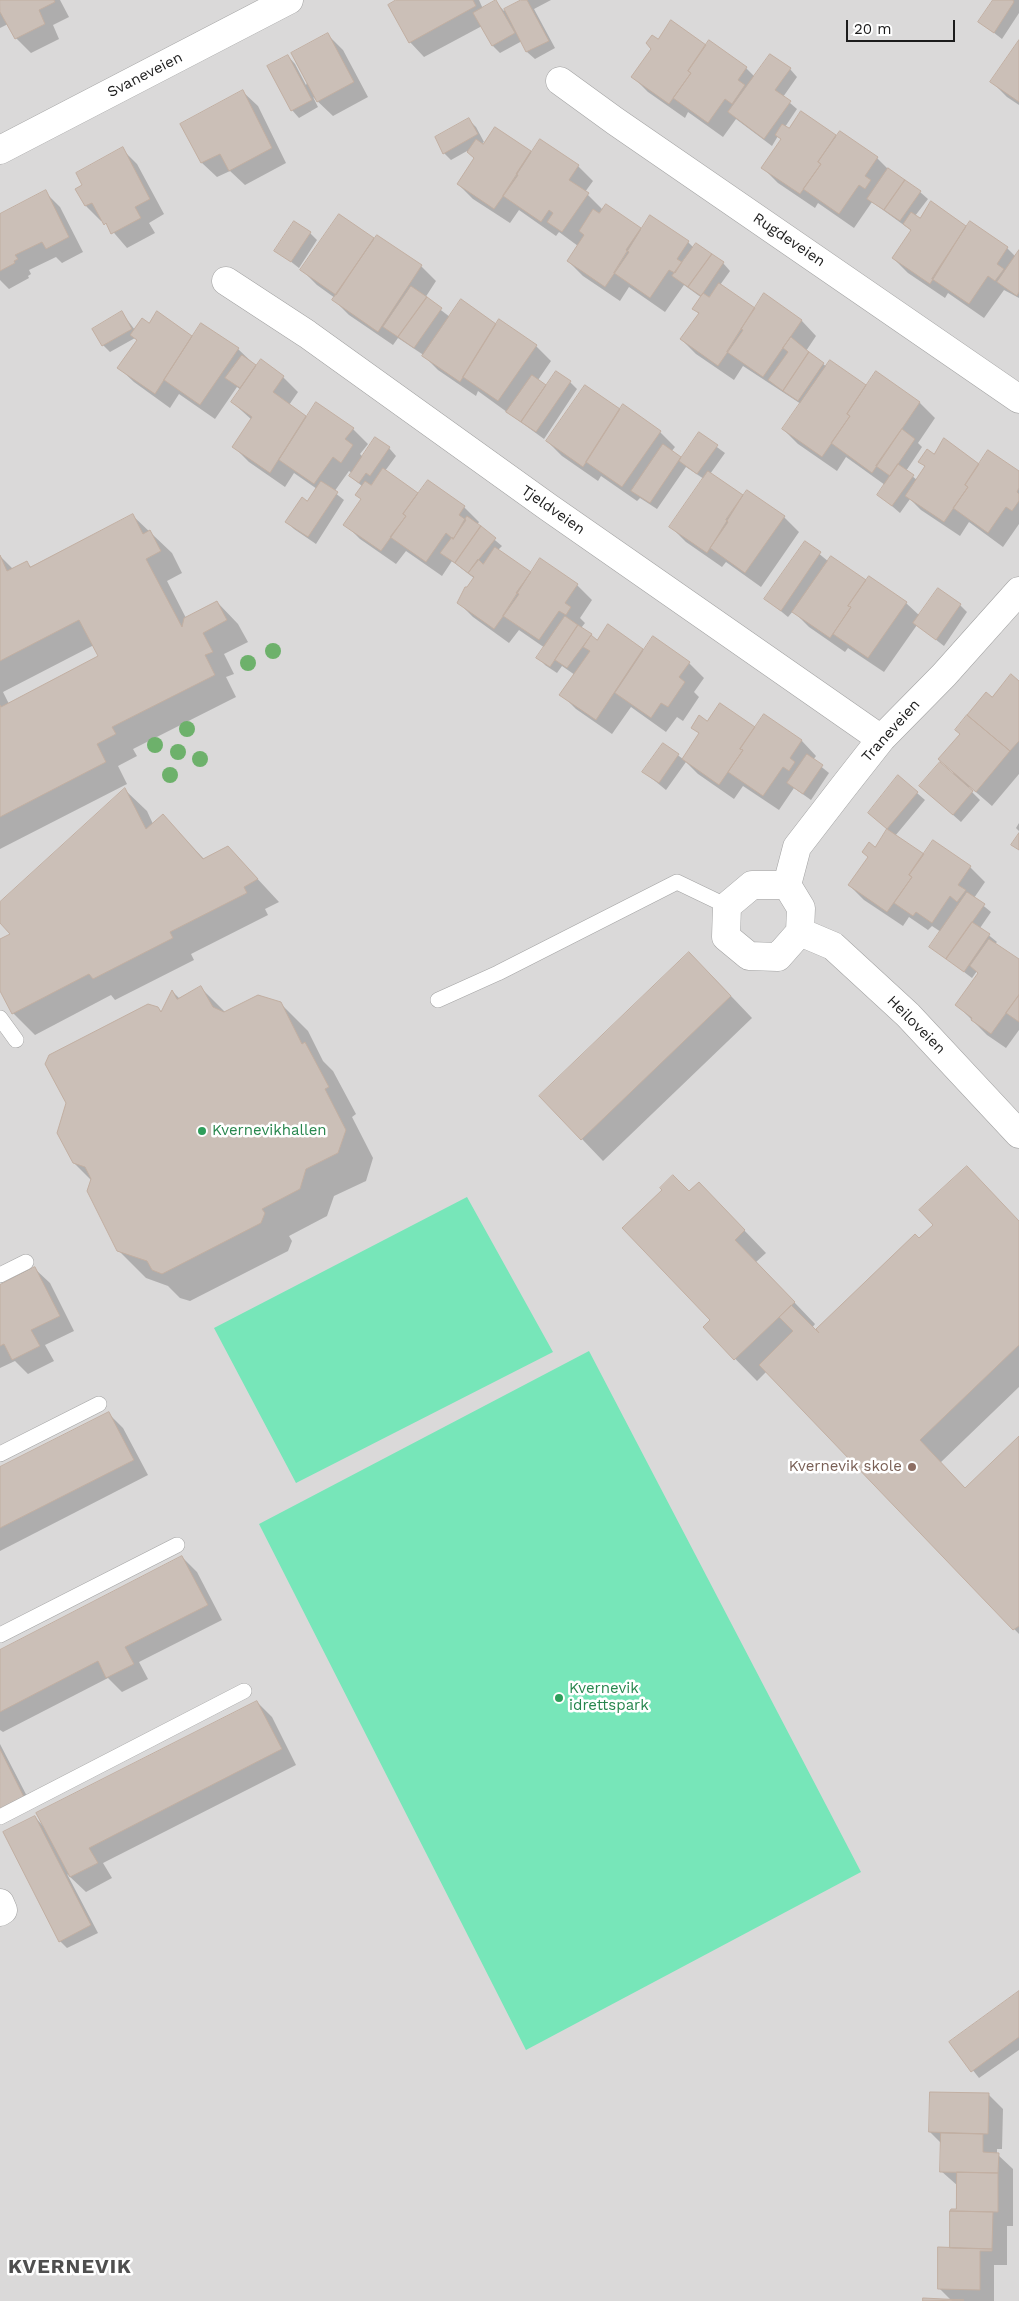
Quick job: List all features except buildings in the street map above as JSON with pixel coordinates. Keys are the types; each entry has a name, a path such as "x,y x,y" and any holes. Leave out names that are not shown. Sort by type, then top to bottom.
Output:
{"street":[{"name":"Svaneveien","path":"0,150 289,0"},
{"name":"Rugdeveien","path":"560,81 614,121 1019,399"},
{"name":"Tjeldveien","path":"226,281 307,334 556,512 881,740"},
{"name":"Traneveien","path":"787,885 797,847 881,740 1018,596"},
{"path":"752,885 787,885 801,908 800,932 778,957 749,956 726,937 727,906 752,885"},
{"name":"Heiloveien","path":"800,932 833,946 908,1015 1019,1134"},
{"path":"0,1903 3,1910 0,1912"}],"lane":[{"path":"438,1000 498,973 677,882 727,906"},
{"path":"0,1018 16,1040"},
{"path":"0,1275 26,1262"},
{"path":"0,1454 99,1404"},
{"path":"0,1635 177,1545"},
{"path":"0,1817 244,1691"}],"shaded area":[{"path":"0,0 1019,0 1019,2301 0,2301"}],"green space":[{"path":"467,1197 553,1352 296,1483 214,1328"},
{"name":"Kvernevik idrettspark","path":"589,1351 861,1872 526,2050 259,1524"}],"place":[{"name":"Kvernevikhallen","path":"202,1131"},
{"name":"Kvernevik skole","path":"912,1467"},
{"name":"Kvernevik idrettspark","path":"559,1698"}],"district":[{"name":"KVERNEVIK","path":"70,2267"}]}
